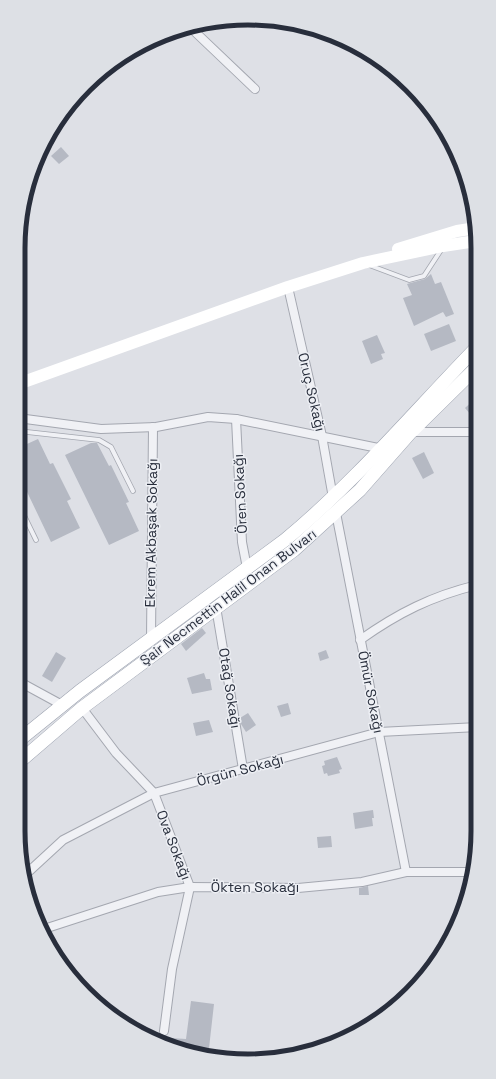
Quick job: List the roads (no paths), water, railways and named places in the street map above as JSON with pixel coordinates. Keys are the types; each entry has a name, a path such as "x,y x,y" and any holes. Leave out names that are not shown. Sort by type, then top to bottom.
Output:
{"main road":[{"path":"364,263 376,256 427,240 470,229"},
{"path":"25,381 288,287 364,263 443,246 471,242"},
{"name":"Şair Necmettin Halil Onan Bulvarı","path":"25,735 62,705 285,540 333,498 383,449 435,390 471,353"},
{"name":"Şair Necmettin Halil Onan Bulvarı","path":"25,757 82,708 294,550 360,490 411,432 471,373"}],"street":[{"path":"195,32 255,89"},
{"name":"Oruç Sokağı","path":"288,287 322,436 333,498"},
{"path":"25,419 101,429 152,427 208,417 236,419 383,449"},
{"name":"Ören Sokağı","path":"236,419 242,542 247,568"},
{"name":"Ekrem Akbaşak Sokağı","path":"151,639 152,427"},
{"path":"411,432 471,432"},
{"name":"Ömür Sokağı","path":"336,512 406,872"},
{"path":"360,640 408,609 434,597 471,588"},
{"name":"Otağ Sokağı","path":"216,607 243,770"},
{"path":"25,685 62,705"},
{"name":"Ova Sokağı","path":"82,708 116,753 154,794 190,887 172,969 164,1031"},
{"name":"Örgün Sokağı","path":"29,872 63,840 154,794 379,732 471,727"},
{"name":"Ökten Sokağı","path":"47,928 158,892 190,887 298,888 362,882 406,872 467,872"}],"lane":[{"path":"364,263 409,280 424,276 443,246"},
{"path":"25,432 99,440 111,447 132,491"},
{"path":"25,518 36,540"}]}
